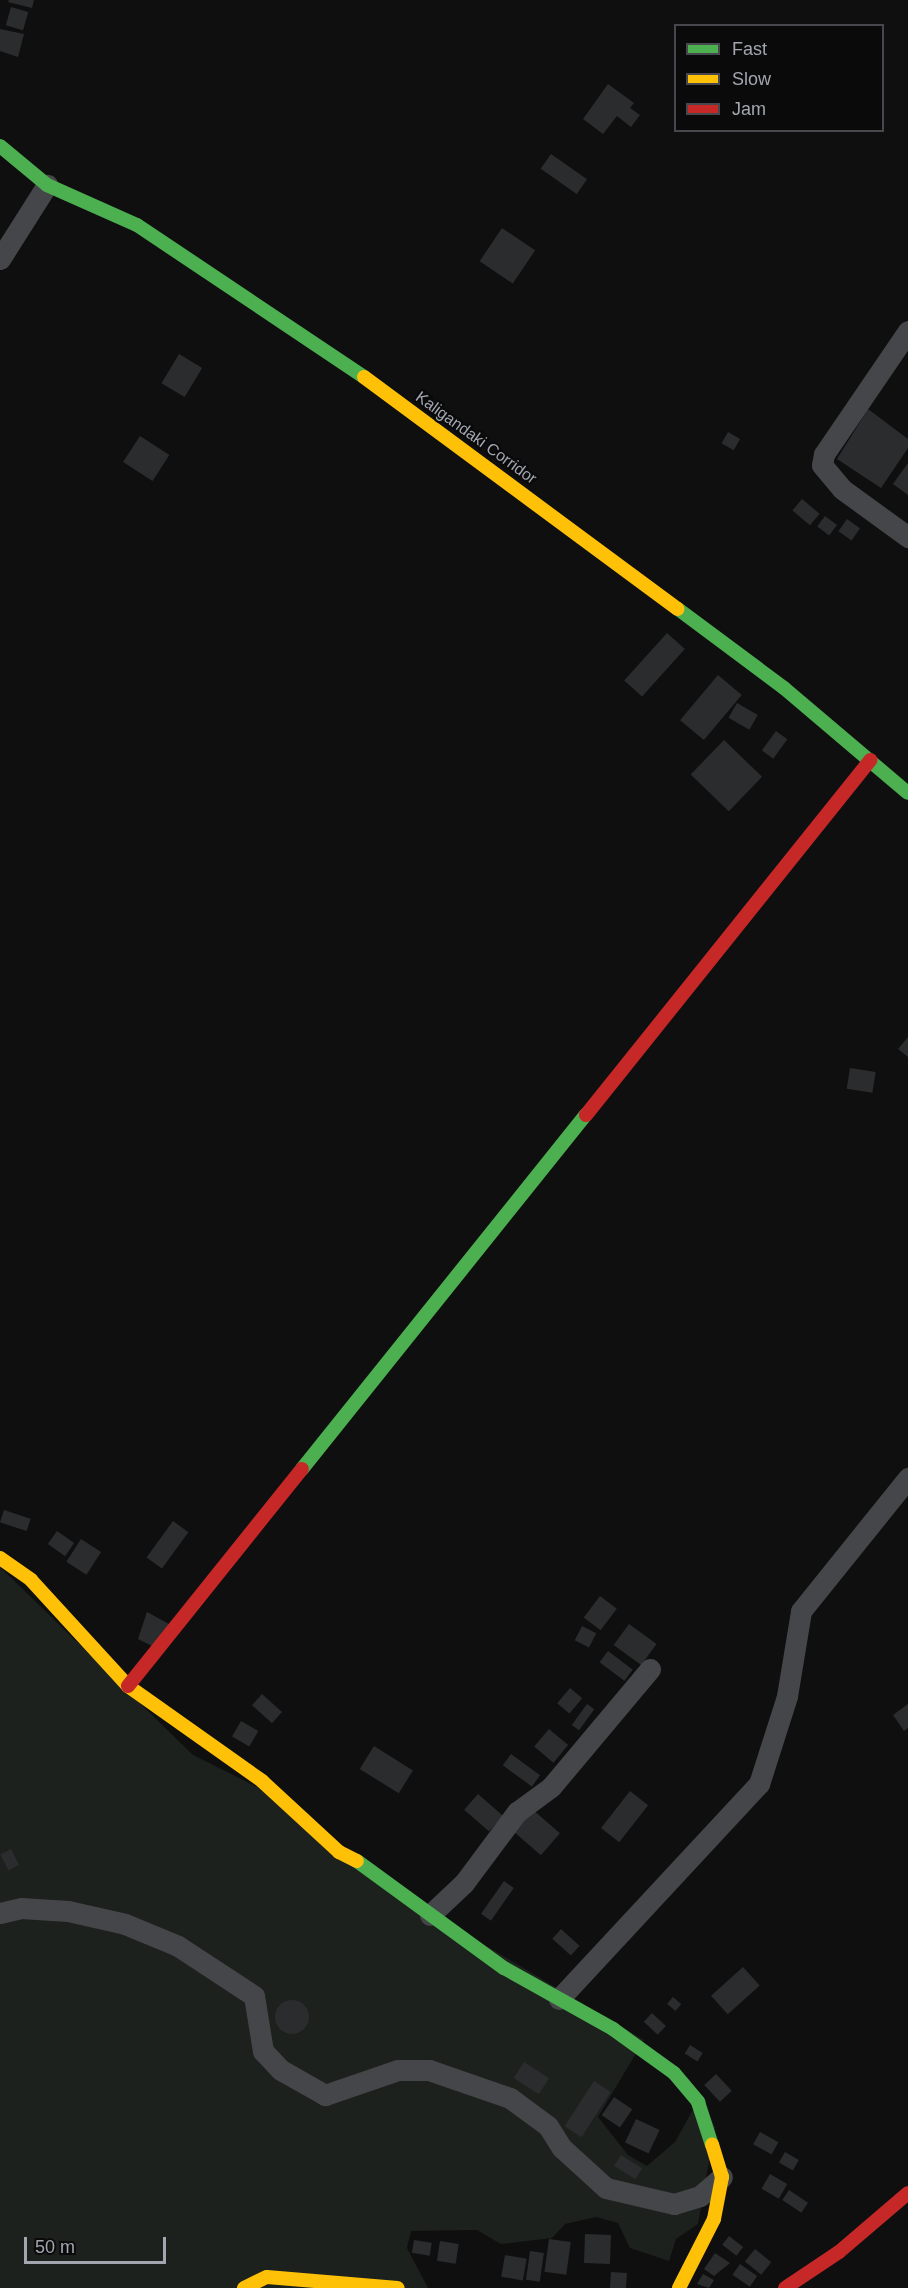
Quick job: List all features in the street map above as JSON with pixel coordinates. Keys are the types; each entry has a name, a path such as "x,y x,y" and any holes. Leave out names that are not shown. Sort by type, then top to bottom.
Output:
{"street":[{"name":"Kaligandaki Corridor","path":"0,146 47,186 137,225 386,392 784,688 908,793"},
{"path":"0,259 47,186"},
{"path":"908,331 824,454 822,465 842,489 908,537"},
{"path":"128,1686 870,760"},
{"path":"559,1999 759,1784 787,1696 801,1611 908,1478"},
{"path":"0,1558 31,1580 128,1686 262,1781 339,1852 370,1868 504,1968 614,2029 674,2073 698,2102 722,2177 714,2219 679,2288"},
{"path":"430,1915 464,1883 517,1812 551,1787 650,1669"},
{"path":"0,1912 21,1908 68,1911 125,1924 178,1946 254,1996 263,2052 281,2070 325,2094 398,2070 429,2070 510,2098 548,2126 562,2148 606,2188 675,2204 700,2196 722,2177"},
{"path":"785,2288 839,2252 908,2193"},
{"path":"244,2288 267,2277 398,2288"}],"shaded area":[{"path":"0,1567 193,1755 259,1788 334,1855 644,2040 598,2117 628,2155 647,2166 675,2142 701,2095 715,2127 698,2224 676,2239 669,2261 630,2248 618,2223 596,2217 565,2224 552,2238 501,2244 477,2230 411,2231 407,2248 428,2288 0,2288"}],"building":[{"path":"9,0 34,0 32,8 8,2"},
{"path":"11,7 28,12 23,30 6,25"},
{"path":"0,29 24,34 18,57 0,51"},
{"path":"608,84 634,103 630,108 640,115 631,127 617,116 603,134 583,119"},
{"path":"551,154 587,179 577,194 541,169"},
{"path":"502,228 535,250 513,284 480,261"},
{"path":"179,354 202,368 185,397 161,383"},
{"path":"868,409 908,439 908,448 881,488 837,459"},
{"path":"728,432 740,439 734,450 722,443"},
{"path":"140,436 169,455 152,481 123,462"},
{"path":"908,463 908,495 893,484"},
{"path":"802,499 820,514 810,525 792,510"},
{"path":"825,516 837,525 829,535 817,526"},
{"path":"847,519 860,528 852,540 838,531"},
{"path":"667,633 685,649 642,697 624,681"},
{"path":"718,675 742,695 704,740 680,720"},
{"path":"737,703 758,715 749,730 728,718"},
{"path":"776,731 787,739 773,759 762,750"},
{"path":"724,740 762,777 729,811 691,775"},
{"path":"908,1037 908,1057 898,1049"},
{"path":"850,1068 876,1072 872,1093 847,1089"},
{"path":"4,1510 31,1519 27,1531 0,1522"},
{"path":"173,1521 188,1532 162,1569 147,1557"},
{"path":"57,1531 74,1543 65,1556 48,1544"},
{"path":"81,1539 101,1552 86,1575 66,1562"},
{"path":"600,1596 617,1609 601,1630 584,1618"},
{"path":"147,1612 169,1624 154,1647 138,1639"},
{"path":"629,1624 657,1644 641,1665 614,1645"},
{"path":"582,1626 596,1633 589,1648 575,1640"},
{"path":"608,1651 633,1670 624,1681 600,1662"},
{"path":"570,1688 582,1698 569,1714 557,1703"},
{"path":"262,1694 282,1712 272,1723 252,1705"},
{"path":"587,1704 594,1709 579,1730 572,1725"},
{"path":"908,1704 908,1728 904,1731 893,1715"},
{"path":"241,1721 258,1731 249,1747 232,1737"},
{"path":"549,1729 568,1745 553,1763 534,1747"},
{"path":"374,1746 413,1770 399,1793 360,1769"},
{"path":"511,1754 540,1775 532,1786 503,1765"},
{"path":"630,1791 648,1805 619,1842 601,1828"},
{"path":"478,1794 503,1816 489,1831 464,1810"},
{"path":"532,1809 560,1833 541,1855 513,1831"},
{"path":"11,1849 19,1865 8,1870 0,1854"},
{"path":"504,1881 514,1888 491,1921 481,1914"},
{"path":"561,1929 580,1946 571,1955 552,1939"},
{"path":"743,1967 760,1986 728,2014 711,1996"},
{"path":"673,1997 681,2004 675,2011 667,2004"},
{"path":"292,2000 304,2005 309,2017 304,2029 292,2034 280,2029 275,2017 280,2005"},
{"path":"652,2013 666,2026 658,2035 644,2022"},
{"path":"690,2045 703,2053 697,2061 685,2053"},
{"path":"524,2062 549,2078 539,2094 514,2078"},
{"path":"716,2074 732,2091 720,2102 704,2085"},
{"path":"594,2081 611,2092 581,2137 565,2126"},
{"path":"614,2097 632,2109 620,2128 602,2115"},
{"path":"636,2119 660,2130 649,2154 625,2143"},
{"path":"760,2132 778,2142 772,2154 753,2144"},
{"path":"785,2152 799,2160 793,2170 779,2162"},
{"path":"621,2155 642,2168 635,2179 614,2166"},
{"path":"770,2174 787,2184 779,2199 762,2189"},
{"path":"789,2190 808,2203 801,2213 782,2200"},
{"path":"585,2234 611,2235 610,2264 584,2263"},
{"path":"729,2236 743,2247 736,2256 722,2245"},
{"path":"549,2239 571,2242 566,2275 544,2272"},
{"path":"414,2240 432,2243 430,2256 412,2253"},
{"path":"440,2241 459,2244 456,2264 437,2261"},
{"path":"755,2249 771,2262 761,2275 745,2261"},
{"path":"530,2251 544,2253 540,2282 526,2280"},
{"path":"715,2253 730,2263 714,2276 704,2269"},
{"path":"505,2255 527,2259 523,2280 501,2277"},
{"path":"740,2264 757,2276 750,2287 733,2275"},
{"path":"611,2272 627,2273 626,2288 610,2288"},
{"path":"703,2274 714,2280 709,2288 697,2284"}],"traffic: fast":[{"path":"0,146 47,185 137,225 364,377"},
{"path":"678,609 784,688 908,793"},
{"path":"302,1469 586,1115"},
{"path":"357,1861 504,1968 613,2029 674,2073 698,2102 712,2145"}],"traffic: slow":[{"path":"364,377 678,609"},
{"path":"0,1558 31,1580 128,1686 262,1781 339,1852 357,1861"},
{"path":"679,2288 714,2219 722,2177 712,2145"},
{"path":"244,2288 267,2277 398,2288"}],"traffic: jam":[{"path":"586,1115 870,760"},
{"path":"128,1686 302,1469"},
{"path":"785,2288 839,2252 908,2193"}]}
